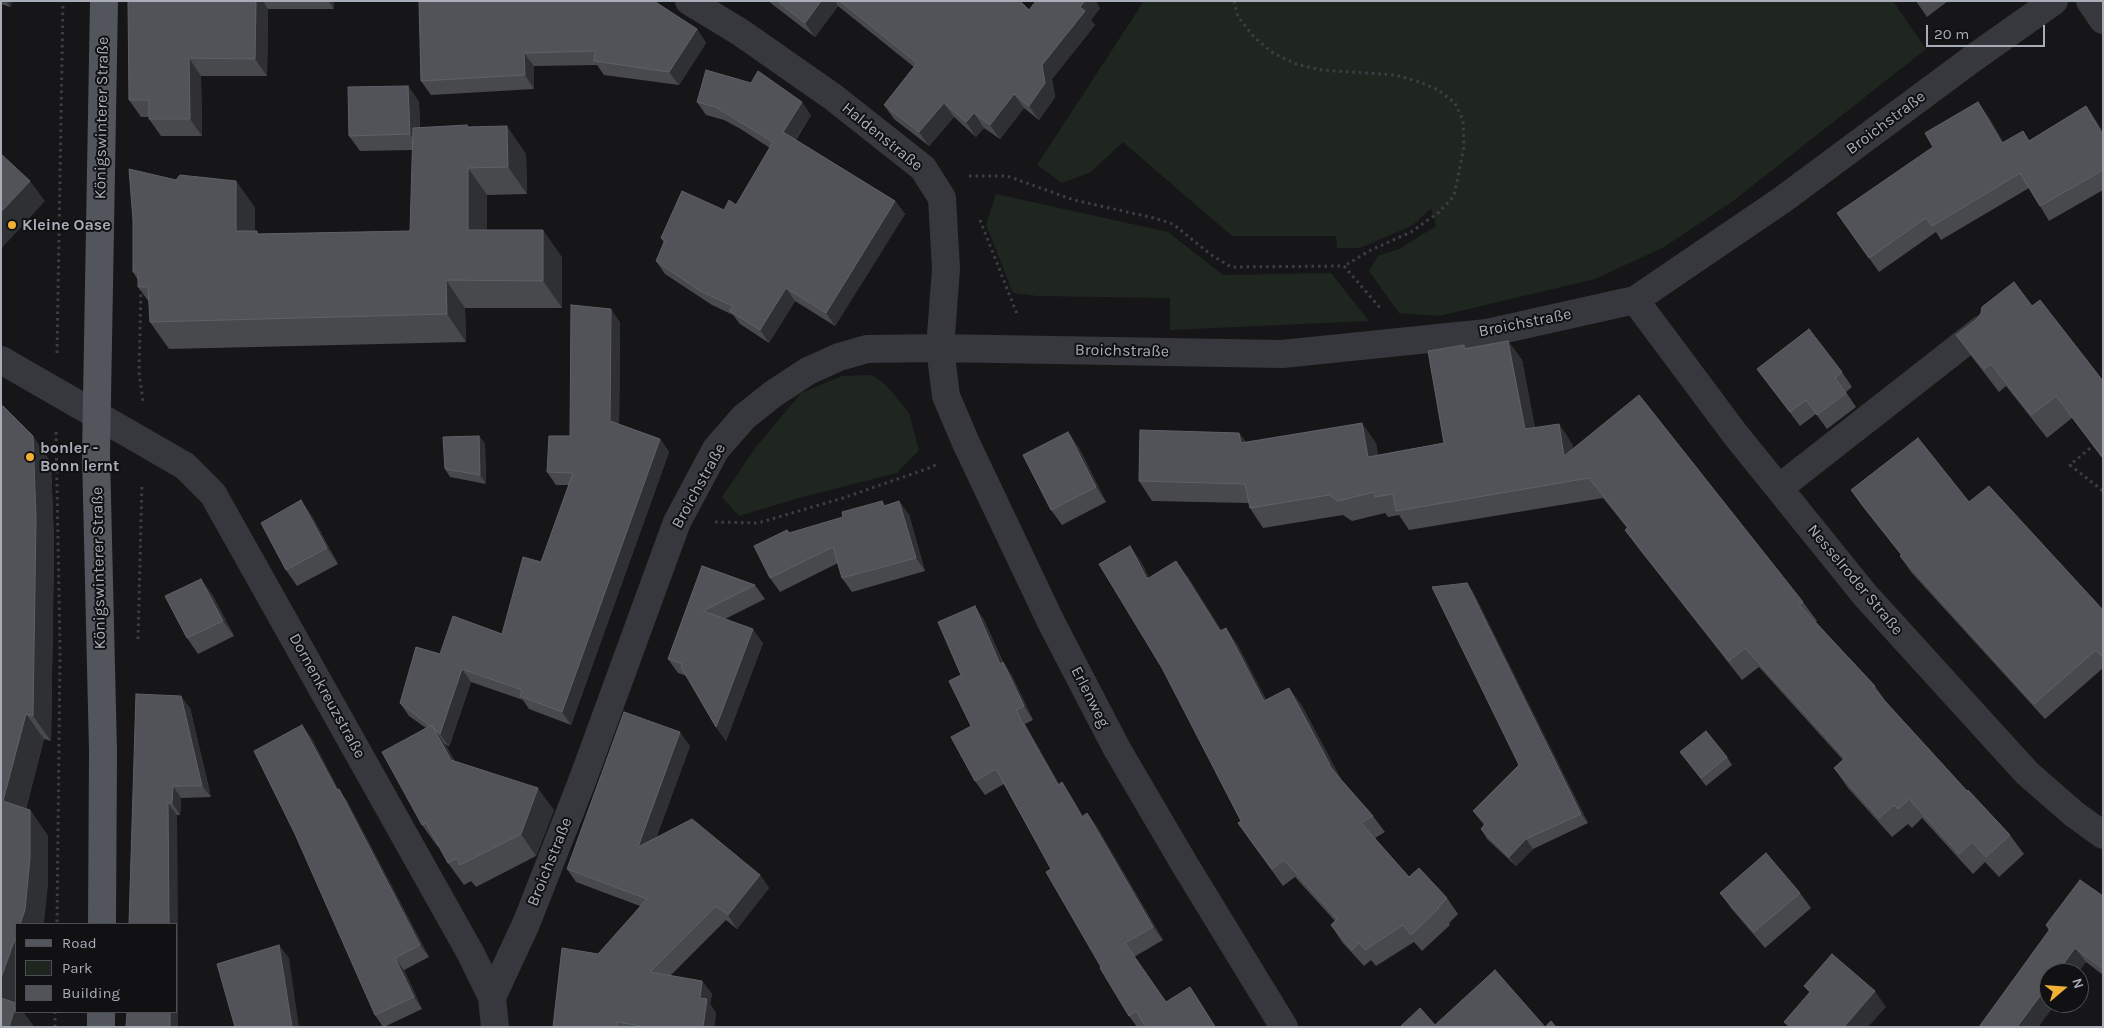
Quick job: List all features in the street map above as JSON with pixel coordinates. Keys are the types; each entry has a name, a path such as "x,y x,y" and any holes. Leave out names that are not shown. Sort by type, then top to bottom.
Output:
{"main road":[{"name":"Königswinterer Straße","path":"102,923 103,751 96,455 104,1"},
{"path":"101,1013 101,1027"}],"street":[{"name":"Haldenstraße","path":"689,1 740,32 833,97 923,168 942,198 946,269 940,348"},
{"name":"Broichstraße","path":"492,997 526,924 581,784 677,522 716,450 744,417 773,394 808,371 840,357 867,349 940,348 1282,354 1486,332 1635,300 1782,200 1972,59 2054,1"},
{"path":"2090,1 2103,20"},
{"name":"Nesselroder Straße","path":"1635,300 1860,590 2027,773 2074,814 2103,835"},
{"path":"1779,488 1982,328"},
{"name":"Erlenweg","path":"940,348 946,396 966,443 1051,622 1117,749 1184,865 1284,1027"},
{"name":"Dornenkreuzstraße","path":"1,360 97,413 185,466 213,494 471,954 492,997 496,1027"}],"path":[{"path":"942,198 970,176 1007,176 1074,200 1173,224 1210,254 1231,266 1344,266 1371,250 1411,232 1438,213 1454,196 1464,147 1463,120 1455,103 1438,90 1420,82 1395,75 1321,70 1296,64 1273,53 1254,37 1238,17 1234,1"},
{"path":"970,176 972,185"},
{"path":"978,214 1032,350"},
{"path":"1344,266 1407,341"},
{"path":"138,640 144,442 144,402 139,372"},
{"path":"677,522 758,522 843,498 932,467 966,443"},
{"path":"2096,444 2070,465 2103,491"},
{"path":"55,1013 55,1027"}],"green space":[{"path":"1144,1 1893,1 1926,49 1733,201 1664,247 1595,279 1439,316 1399,313 1369,271 1378,256 1401,248 1436,226 1431,208 1413,225 1360,248 1337,248 1336,236 1232,236 1123,142 1091,172 1062,183 1037,165"},
{"path":"996,194 1168,232 1223,275 1331,273 1369,321 1170,330 1170,298 1037,296 1013,293 986,225"},
{"path":"872,375 887,386 909,413 919,450 897,473 802,497 739,516 722,497 756,447 801,393 842,376"}],"building":[{"path":"128,1 256,1 255,59 189,58 190,119 149,119 149,100 129,100"},
{"path":"419,1 654,1 697,29 669,72 594,61 595,51 524,53 525,75 421,81"},
{"path":"777,1 821,1 805,23"},
{"path":"840,1 1020,1 1029,10 1036,1 1085,1 1080,7 1085,11 1042,65 1045,83 1029,106 1014,94 990,125 974,113 966,122 944,103 919,132 884,105 917,63"},
{"path":"706,70 751,83 758,71 802,102 783,132 895,201 826,313 786,288 760,330 730,311 733,306 702,292 656,261 665,240 661,238 682,191 724,210 729,200 736,205 773,142 715,107 697,102"},
{"path":"408,86 410,134 349,136 348,87"},
{"path":"1978,102 2002,143 2023,131 2029,141 2086,106 2103,135 2103,170 2040,206 2020,173 1932,226 1926,218 1869,258 1837,213 1933,147 1925,133"},
{"path":"467,125 467,127 507,126 508,167 468,168 468,230 543,230 543,281 446,280 447,314 150,322 148,287 138,287 138,272 133,272 133,220 129,169 176,180 180,175 236,181 236,231 257,231 257,234 410,231 413,128"},
{"path":"1,154 30,181 1,212"},
{"path":"2014,282 2032,306 2040,300 2103,381 2103,458 2056,396 2031,415 1991,364 1984,369 1956,335 1977,319 1982,307"},
{"path":"571,305 611,309 610,421 660,439 562,712 520,696 522,690 462,669 440,734 432,725 430,726 400,703 416,647 440,654 453,616 502,634 523,557 541,562 573,473 547,472 549,436 570,436"},
{"path":"1809,329 1842,372 1835,378 1846,393 1817,415 1806,400 1790,412 1757,369"},
{"path":"1508,341 1525,429 1559,424 1564,456 1639,395 1803,602 1799,605 1875,686 1873,688 1967,791 2010,835 1986,857 1972,842 1959,854 1909,799 1898,809 1894,805 1879,818 1834,768 1845,758 1745,648 1729,661 1625,530 1628,527 1589,478 1396,511 1393,494 1375,497 1374,492 1338,501 1329,495 1250,508 1245,484 1139,481 1140,430 1239,433 1241,443 1362,423 1368,457 1444,443 1428,351 1464,345 1464,349"},
{"path":"1,406 3,406 33,436 36,519 33,716 26,714 3,801 30,810 30,858 25,910 20,923 15,923 15,939 1,978"},
{"path":"1068,432 1096,487 1051,510 1023,455"},
{"path":"479,436 480,475 445,469 443,437"},
{"path":"1918,438 1969,502 1989,486 2103,610 2103,658 2096,650 2034,704 1900,556 1902,555 1851,490"},
{"path":"301,500 327,548 286,570 261,523"},
{"path":"882,501 884,506 899,501 916,558 842,578 833,547 770,578 754,546 787,530 789,533 843,517 842,512"},
{"path":"1130,546 1147,579 1176,561 1220,631 1226,628 1264,701 1289,688 1329,766 1373,816 1361,823 1409,877 1419,868 1447,898 1411,935 1403,925 1365,950 1359,943 1352,950 1331,925 1337,919 1284,860 1272,869 1238,823 1241,821 1162,668 1099,564"},
{"path":"702,566 755,585 703,611 753,629 716,727 681,667 682,664 668,659"},
{"path":"201,579 223,621 187,638 165,596"},
{"path":"1467,583 1581,814 1526,839 1509,857 1481,829 1486,823 1473,811 1519,765 1432,587"},
{"path":"975,606 1000,664 1003,662 1024,706 1016,710 1058,785 1062,782 1082,817 1087,813 1153,927 1125,943 1166,1002 1190,987 1215,1027 1146,1027 1136,1011 1129,1016 1046,872 1051,869 996,769 975,781 951,737 971,726 949,681 961,675 938,622"},
{"path":"136,694 181,696 202,786 173,786 172,803 168,803 169,923 129,923"},
{"path":"624,712 680,732 638,847 692,819 760,875 728,915 716,906 650,972 702,981 700,998 707,999 703,1027 647,1027 617,1022 617,1027 553,1027 562,948 598,954 647,899 567,869"},
{"path":"302,725 337,790 339,789 420,945 395,958 414,997 375,1015 295,834 254,751"},
{"path":"432,725 451,760 538,788 521,834 460,865 457,858 448,863 426,823 422,825 382,752"},
{"path":"1706,731 1727,757 1701,778 1680,752"},
{"path":"1766,853 1800,893 1754,932 1720,893"},
{"path":"2080,880 2103,896 2103,969 2075,948 2064,963 2039,963 2039,997 2017,1027 1979,1027 2050,929 2046,925"},
{"path":"279,945 292,1027 235,1027 217,964"},
{"path":"1832,954 1875,991 1844,1027 1790,1027 1784,1022 1810,992 1804,986"},
{"path":"1495,970 1545,1027 1400,1027 1420,1008 1435,1025"},
{"path":"1,998 15,1003 15,1008 9,1027 1,1027"},
{"path":"127,1013 170,1013 170,1027 126,1027"},
{"path":"1551,1021 1556,1027 1545,1027"}],"place":[{"name":"Kleine Oase","path":"12,225"},
{"name":"bonler - Bonn lernt","path":"30,457"}]}
